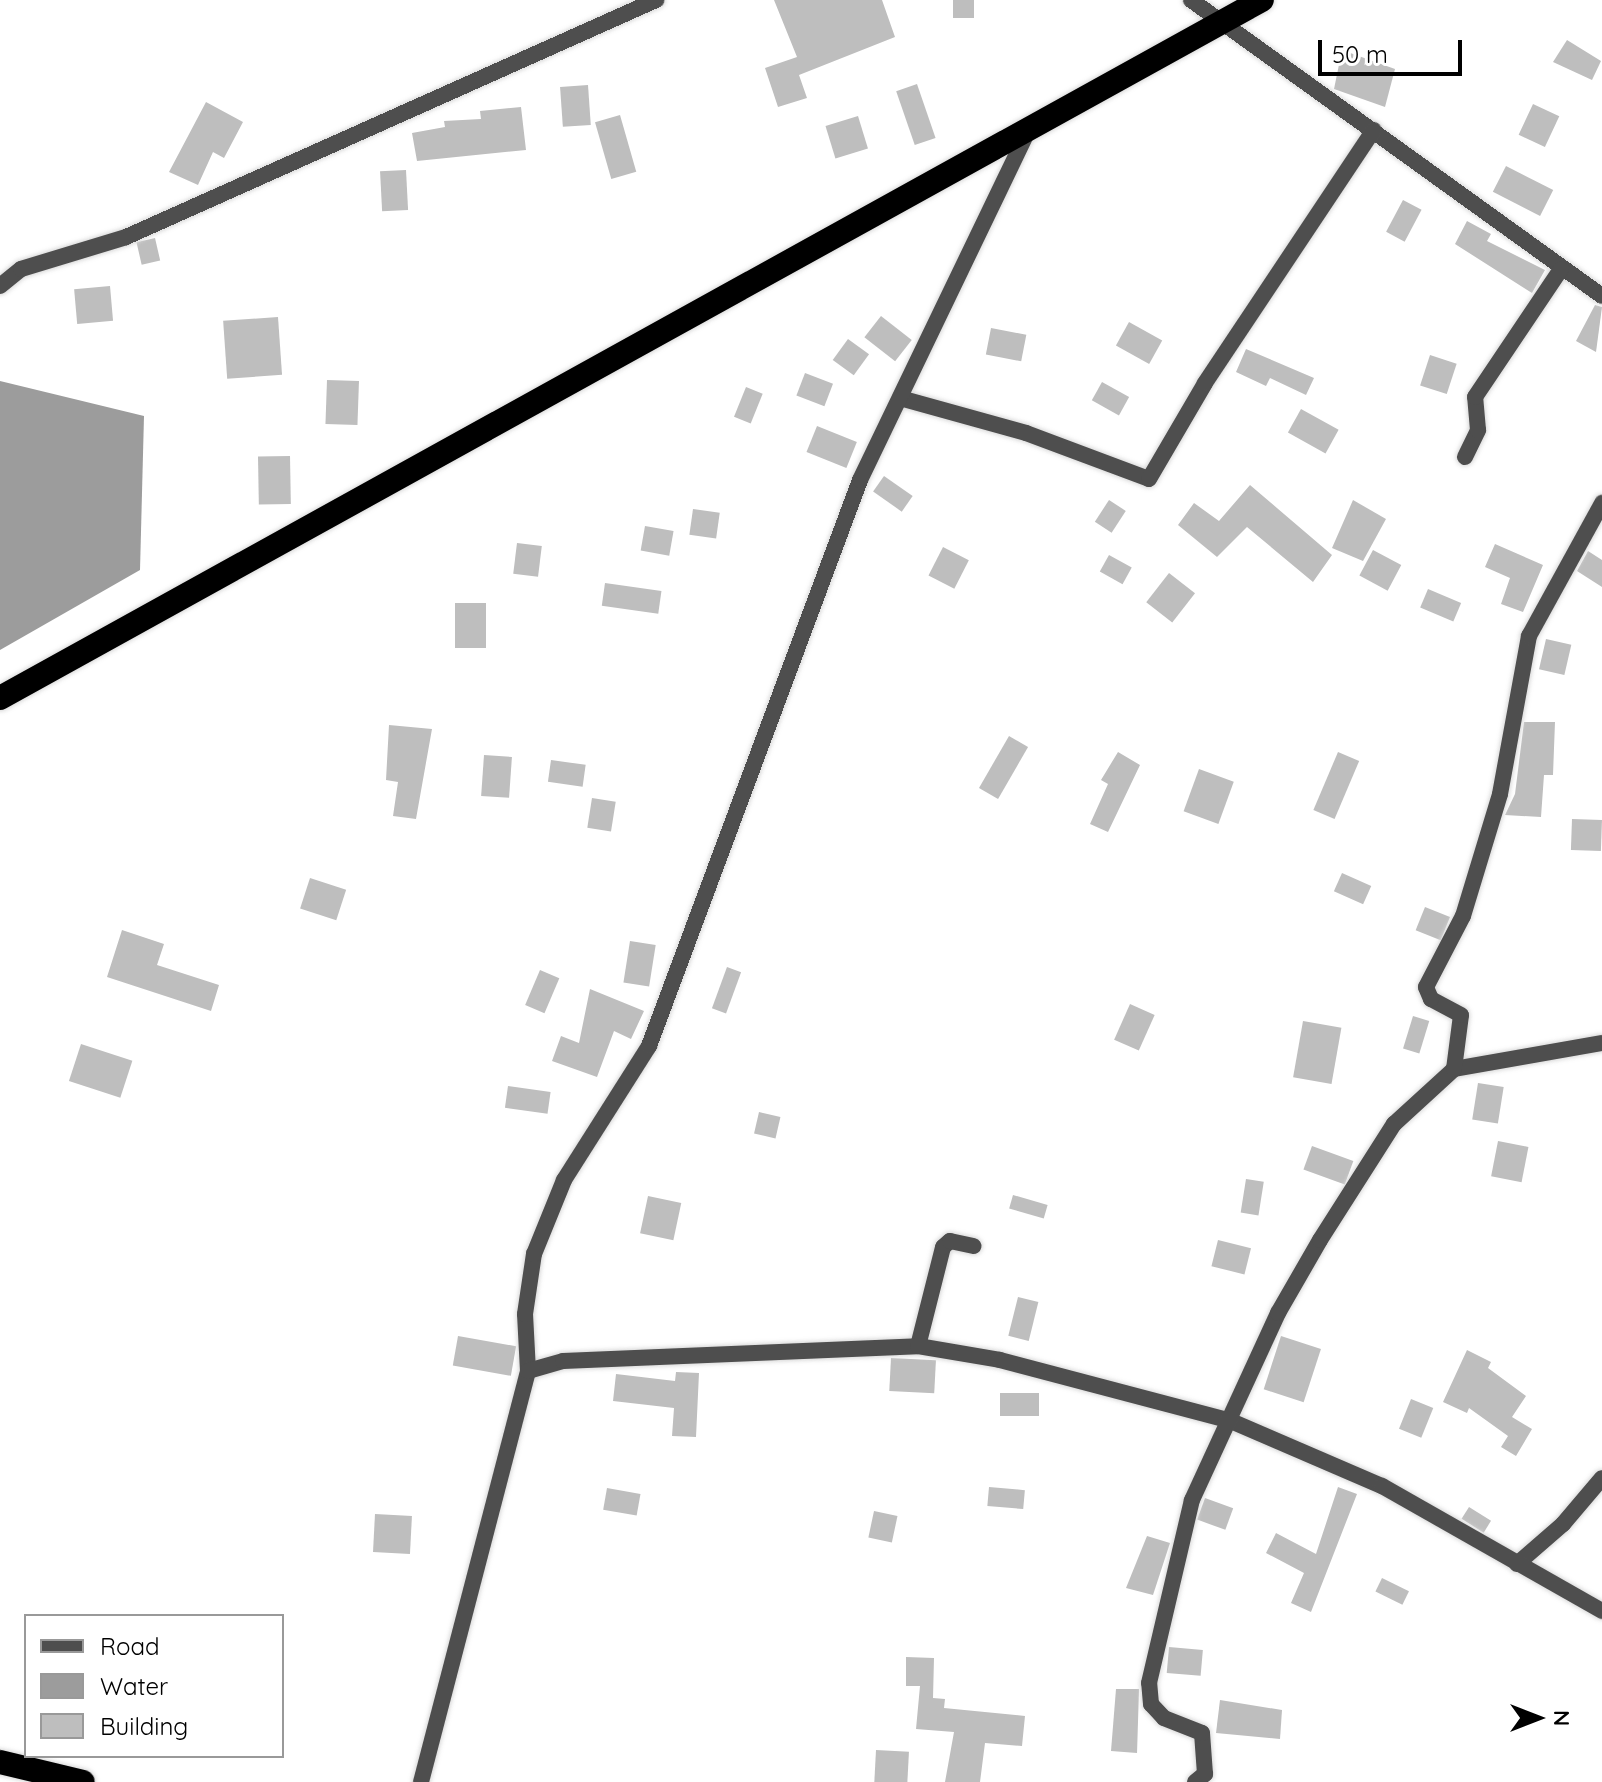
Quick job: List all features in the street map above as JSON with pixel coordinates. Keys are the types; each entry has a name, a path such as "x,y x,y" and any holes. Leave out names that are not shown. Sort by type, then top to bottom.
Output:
{"highway":[{"path":"0,698 1215,23 1262,0"},
{"path":"0,1762 83,1782"}],"street":[{"path":"0,286 21,269 126,237 656,0"},
{"path":"1191,0 1215,23 1374,130 1602,296"},
{"path":"421,1782 528,1371 525,1314 534,1254 564,1180 649,1046 860,480 1031,125"},
{"path":"900,398 1026,433 1149,479 1205,383 1374,130"},
{"path":"1465,457 1478,430 1475,397 1561,269"},
{"path":"1454,1069 1461,1015 1431,999 1426,987 1463,916 1500,794 1529,636 1602,503"},
{"path":"1195,1782 1205,1774 1202,1733 1164,1718 1151,1704 1149,1683 1192,1500 1231,1421 1278,1313 1394,1124 1454,1069 1602,1043"},
{"path":"918,1346 943,1247 950,1241 973,1246"},
{"path":"528,1371 601,1357 918,1346 1000,1360 1231,1421 1382,1486 1602,1611"},
{"path":"1517,1564 1563,1524 1602,1478"}],"water":[{"path":"0,381 144,416 140,570 0,650"}],"building":[{"path":"774,0 882,0 895,37 799,75 807,98 778,107 765,68 797,57"},
{"path":"953,0 974,0 974,18 953,18"},
{"path":"1567,40 1601,61 1592,80 1553,62"},
{"path":"1342,50 1395,69 1385,107 1334,89"},
{"path":"917,84 936,138 915,145 896,91"},
{"path":"588,85 591,125 563,127 560,87"},
{"path":"206,102 243,122 224,158 213,152 198,185 169,172"},
{"path":"1533,104 1559,116 1545,147 1519,135"},
{"path":"521,107 526,150 417,161 412,133 445,127 444,121 481,119 480,111"},
{"path":"620,115 636,172 611,179 595,122"},
{"path":"858,116 868,149 835,158 825,126"},
{"path":"1506,166 1553,190 1540,216 1493,192"},
{"path":"406,170 408,210 382,211 380,171"},
{"path":"1403,200 1422,210 1405,242 1386,232"},
{"path":"1467,221 1491,234 1487,241 1545,270 1532,293 1455,244"},
{"path":"155,238 160,260 142,265 136,242"},
{"path":"110,286 113,321 77,324 74,289"},
{"path":"1595,305 1602,307 1596,352 1576,341"},
{"path":"881,316 912,340 895,361 864,337"},
{"path":"278,317 282,375 227,379 223,321"},
{"path":"1129,322 1162,340 1149,364 1116,346"},
{"path":"991,328 1026,335 1021,361 986,355"},
{"path":"848,339 869,354 854,375 833,360"},
{"path":"1246,349 1314,378 1306,395 1270,378 1266,386 1236,372"},
{"path":"1430,355 1457,364 1447,394 1420,385"},
{"path":"805,373 833,384 824,406 796,395"},
{"path":"327,380 359,381 357,425 325,424"},
{"path":"1102,382 1129,397 1119,415 1092,400"},
{"path":"746,387 763,394 751,423 734,417"},
{"path":"1301,409 1339,430 1326,453 1288,433"},
{"path":"817,426 857,442 846,468 807,452"},
{"path":"290,456 291,504 259,505 258,457"},
{"path":"884,476 913,496 902,512 873,492"},
{"path":"1250,485 1332,555 1313,582 1247,527 1217,557 1178,525 1194,503 1219,521"},
{"path":"1109,500 1126,511 1112,533 1095,522"},
{"path":"1353,500 1386,519 1363,561 1332,548"},
{"path":"693,509 720,513 716,539 689,535"},
{"path":"645,526 674,531 669,556 641,551"},
{"path":"517,543 542,546 538,577 513,574"},
{"path":"1495,544 1543,565 1523,612 1501,604 1510,578 1485,567"},
{"path":"943,547 969,560 954,589 928,576"},
{"path":"1373,550 1401,565 1388,591 1359,576"},
{"path":"1588,551 1602,560 1602,587 1577,571"},
{"path":"1109,555 1132,568 1123,584 1100,572"},
{"path":"1169,573 1195,593 1172,622 1146,602"},
{"path":"605,583 661,591 658,614 602,606"},
{"path":"1428,589 1461,603 1453,621 1420,607"},
{"path":"455,603 486,603 486,648 455,648"},
{"path":"1546,639 1571,645 1564,675 1539,669"},
{"path":"1524,722 1555,722 1553,775 1544,775 1541,817 1505,815 1515,794"},
{"path":"389,725 432,729 416,819 393,816 398,782 386,780"},
{"path":"1009,736 1028,747 998,799 979,788"},
{"path":"1118,752 1140,765 1108,832 1090,824 1108,784 1101,780"},
{"path":"1338,752 1359,761 1335,819 1313,810"},
{"path":"484,755 512,757 509,798 481,796"},
{"path":"551,760 586,765 583,787 548,782"},
{"path":"1199,769 1234,782 1218,824 1184,811"},
{"path":"592,798 616,802 611,831 587,828"},
{"path":"1572,819 1602,820 1601,851 1571,850"},
{"path":"1342,873 1371,886 1363,904 1334,891"},
{"path":"310,878 346,890 336,920 300,908"},
{"path":"1425,907 1450,917 1441,940 1416,930"},
{"path":"122,930 164,944 157,965 219,985 211,1011 107,977"},
{"path":"630,941 656,945 649,987 623,982"},
{"path":"727,967 741,972 726,1013 712,1008"},
{"path":"540,970 559,978 544,1013 525,1005"},
{"path":"590,989 644,1011 631,1039 614,1031 597,1077 552,1061 561,1036 579,1043"},
{"path":"1130,1004 1155,1015 1139,1051 1114,1040"},
{"path":"1413,1016 1429,1021 1419,1053 1403,1049"},
{"path":"1303,1021 1341,1028 1332,1084 1293,1077"},
{"path":"81,1044 132,1061 120,1098 69,1081"},
{"path":"1478,1083 1504,1087 1498,1124 1472,1120"},
{"path":"508,1086 551,1092 548,1114 505,1108"},
{"path":"759,1112 780,1117 775,1138 754,1133"},
{"path":"1498,1141 1528,1147 1522,1182 1491,1176"},
{"path":"1312,1146 1353,1161 1345,1185 1303,1169"},
{"path":"1246,1179 1264,1182 1258,1215 1241,1213"},
{"path":"1013,1195 1048,1205 1044,1218 1009,1208"},
{"path":"648,1196 681,1203 673,1240 640,1233"},
{"path":"1218,1240 1251,1248 1244,1274 1211,1266"},
{"path":"1018,1297 1038,1302 1029,1341 1008,1336"},
{"path":"458,1336 516,1346 511,1376 453,1366"},
{"path":"1281,1336 1321,1349 1304,1402 1264,1389"},
{"path":"1467,1350 1491,1362 1488,1368 1526,1396 1512,1417 1532,1429 1516,1456 1501,1447 1508,1436 1469,1408 1467,1413 1443,1402"},
{"path":"891,1358 936,1360 934,1393 889,1391"},
{"path":"676,1372 699,1373 696,1437 672,1436 674,1408 613,1401 616,1374 675,1381"},
{"path":"1000,1393 1039,1393 1039,1416 1000,1416"},
{"path":"1411,1399 1433,1408 1421,1438 1399,1429"},
{"path":"989,1487 1025,1490 1023,1509 987,1506"},
{"path":"1338,1487 1357,1494 1311,1612 1291,1603 1304,1573 1266,1553 1276,1533 1316,1554"},
{"path":"607,1488 640,1494 637,1516 603,1510"},
{"path":"1205,1498 1233,1508 1225,1530 1197,1520"},
{"path":"1469,1507 1491,1521 1484,1533 1462,1519"},
{"path":"874,1511 897,1516 892,1542 868,1537"},
{"path":"375,1514 412,1516 410,1554 373,1552"},
{"path":"1147,1536 1170,1543 1153,1595 1126,1588"},
{"path":"1382,1578 1409,1591 1402,1605 1375,1591"},
{"path":"1169,1647 1203,1650 1201,1676 1167,1673"},
{"path":"906,1657 934,1658 933,1698 945,1699 944,1708 1025,1716 1022,1746 985,1743 980,1782 945,1782 954,1732 916,1729 920,1686 906,1686"},
{"path":"1116,1689 1139,1689 1137,1753 1111,1751"},
{"path":"1220,1700 1282,1710 1280,1739 1216,1733"},
{"path":"876,1750 909,1752 907,1782 874,1782"}]}
